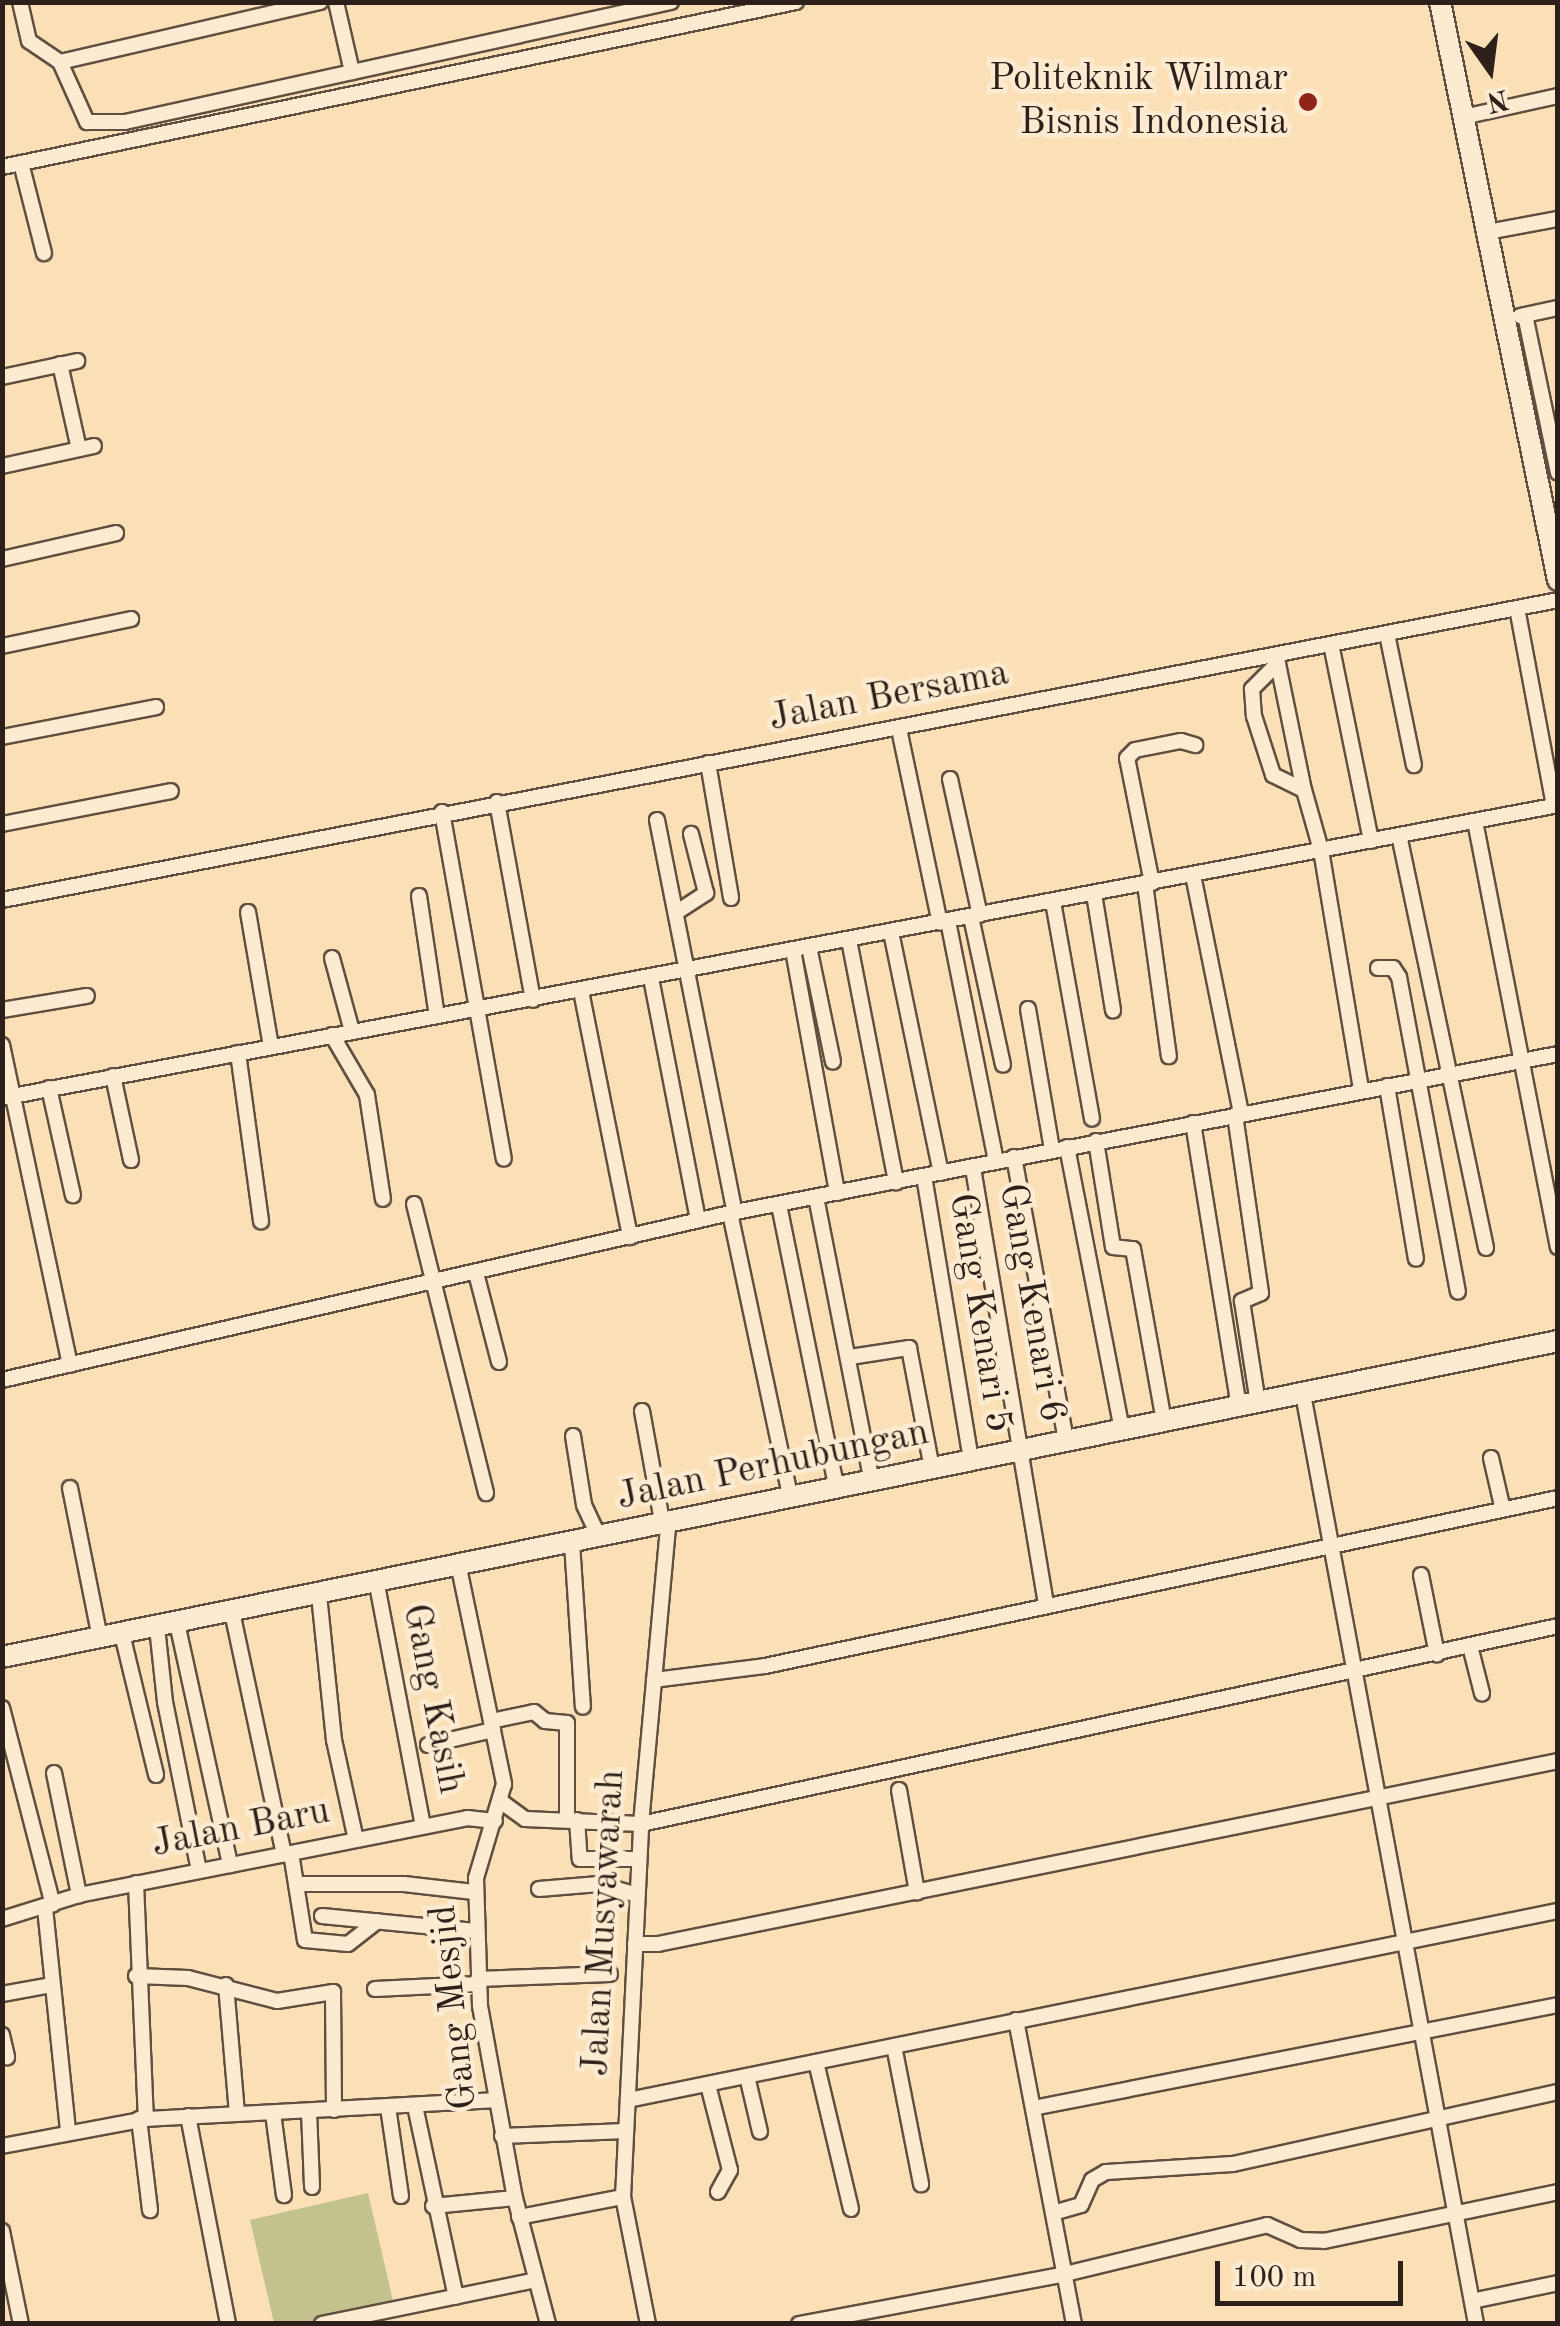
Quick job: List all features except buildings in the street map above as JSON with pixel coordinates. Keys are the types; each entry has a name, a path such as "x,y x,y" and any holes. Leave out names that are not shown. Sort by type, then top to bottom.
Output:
{"main road":[{"path":"1440,2 1486,232 1515,317 1558,580"},
{"name":"Jalan Perhubungan","path":"2,1657 377,1585 1558,1340"}],"street":[{"path":"20,2 30,41 60,62 87,122 125,122 671,2"},
{"path":"60,62 320,2"},
{"path":"336,2 352,72"},
{"path":"2,167 796,2"},
{"path":"1463,117 1558,96"},
{"path":"21,163 44,253"},
{"path":"1486,232 1558,219"},
{"path":"1558,308 1515,317 1555,450 1558,473"},
{"path":"2,377 77,360"},
{"path":"2,466 87,448 60,364"},
{"path":"2,559 116,533"},
{"name":"Jalan Bersama","path":"2,900 231,852 1277,658 1558,600"},
{"path":"8,1096 1556,805 1517,608"},
{"path":"2,646 130,619"},
{"path":"1387,634 1414,764"},
{"path":"1331,644 1371,841"},
{"path":"1277,658 1304,790 1321,850 1361,1090"},
{"path":"1277,658 1252,690 1254,716 1273,775 1304,790"},
{"path":"2,737 156,707"},
{"path":"900,729 996,1161"},
{"path":"1169,1056 1128,756 1182,741 1196,745"},
{"path":"708,763 732,898"},
{"path":"950,778 1002,1065"},
{"path":"2,824 171,791"},
{"path":"496,802 533,1000"},
{"path":"442,812 504,1160"},
{"path":"658,820 791,1499"},
{"path":"1475,821 1526,1060 1558,1247"},
{"path":"677,912 706,892 691,834"},
{"path":"1399,836 1486,1248"},
{"path":"1193,875 1238,1114 1261,1293 1242,1301 1249,1405"},
{"path":"1094,894 1113,1010"},
{"path":"419,896 437,1016"},
{"path":"1053,902 1092,1119"},
{"path":"248,912 271,1046"},
{"path":"890,932 942,1173"},
{"path":"848,940 896,1182"},
{"path":"801,949 833,1062"},
{"path":"801,949 837,1193"},
{"path":"332,958 342,1033 366,1094 384,1199"},
{"path":"1378,968 1394,968 1399,977 1458,1292"},
{"path":"651,978 698,1220"},
{"path":"581,991 630,1237"},
{"path":"2,1010 87,996"},
{"path":"1028,1009 1122,1430"},
{"path":"2,1045 8,1096 70,1366"},
{"path":"238,1053 261,1221"},
{"path":"2,1380 698,1220 1558,1054"},
{"path":"113,1076 131,1160"},
{"path":"1387,1086 1416,1259"},
{"path":"49,1088 73,1196"},
{"path":"1193,1123 1249,1405"},
{"path":"1096,1142 1113,1247 1133,1249 1164,1422"},
{"path":"1014,1157 1066,1442"},
{"name":"Gang Kenari 6","path":"974,1168 1024,1450 1046,1605"},
{"name":"Gang Kenari 5","path":"924,1176 971,1461"},
{"path":"816,1197 872,1482"},
{"path":"414,1204 437,1282 486,1493"},
{"path":"779,1204 838,1489"},
{"path":"488,1270 499,1362"},
{"path":"850,1357 909,1348 932,1469"},
{"path":"1303,1394 1334,1546 1452,2216 1476,2324"},
{"name":"Jalan Musyawarah","path":"642,1411 666,1525 641,1824 623,2197 648,2324"},
{"path":"573,1436 584,1505 599,1537"},
{"path":"1491,1458 1503,1510"},
{"path":"70,1488 100,1638"},
{"path":"654,1680 765,1666 1558,1498"},
{"path":"572,1543 583,1707"},
{"path":"459,1568 492,1725 503,1803 526,1819 641,1824 950,1753 1356,1673 1558,1626"},
{"path":"1421,1576 1437,1654"},
{"name":"Gang Kasih","path":"377,1585 423,1826"},
{"path":"319,1596 334,1740 356,1840"},
{"path":"232,1612 296,1884 304,1940 348,1944 376,1921"},
{"path":"167,1625 230,1864"},
{"path":"167,1625 165,1702 199,1871"},
{"path":"122,1634 156,1775"},
{"path":"1470,1646 1482,1693"},
{"path":"2,1708 49,1907 52,1985 68,2132"},
{"path":"428,1745 534,1712 544,1721 567,1722 572,1819 580,1858 639,1859"},
{"path":"635,1944 917,1892 1558,1761"},
{"path":"54,1773 79,1894"},
{"path":"899,1790 917,1892"},
{"name":"Gang Mesjid","path":"503,1803 480,1852 474,1892 478,1982 494,2100 519,2217 548,2324"},
{"name":"Jalan Baru","path":"2,1920 79,1894 423,1826 495,1821"},
{"path":"136,1884 142,2119 150,2210"},
{"path":"296,1884 404,1884 474,1892"},
{"path":"540,1889 599,1884 637,1895"},
{"path":"628,2100 1558,1911"},
{"path":"322,1916 475,1930"},
{"path":"375,1989 610,1974"},
{"path":"136,1976 226,1985 276,2001 333,1992 334,2110"},
{"path":"2,1994 52,1985"},
{"path":"226,1985 237,2114"},
{"path":"1033,2108 1558,2005"},
{"path":"1016,2020 1074,2324"},
{"path":"2,2035 7,2057"},
{"path":"894,2046 921,2184"},
{"path":"816,2062 851,2209"},
{"path":"747,2076 760,2132"},
{"path":"708,2084 730,2166 718,2192"},
{"path":"1052,2213 1081,2205 1092,2180 1106,2172 1218,2166 1558,2092"},
{"path":"2,2146 142,2119 494,2100"},
{"path":"415,2106 433,2206 456,2297"},
{"path":"388,2107 401,2196"},
{"path":"309,2111 312,2187"},
{"path":"273,2113 284,2195"},
{"path":"188,2116 228,2324"},
{"path":"502,2136 626,2131"},
{"path":"800,2324 1065,2274 1267,2225 1312,2242 1558,2192"},
{"path":"519,2217 623,2197"},
{"path":"433,2206 515,2198"},
{"path":"2,2230 21,2324"},
{"path":"322,2324 536,2280"},
{"path":"1472,2301 1558,2283"}],"green space":[{"path":"368,2193 394,2305 314,2323 274,2323 250,2220"}],"place":[{"name":"Politeknik Wilmar Bisnis Indonesia","path":"1308,102"}]}
